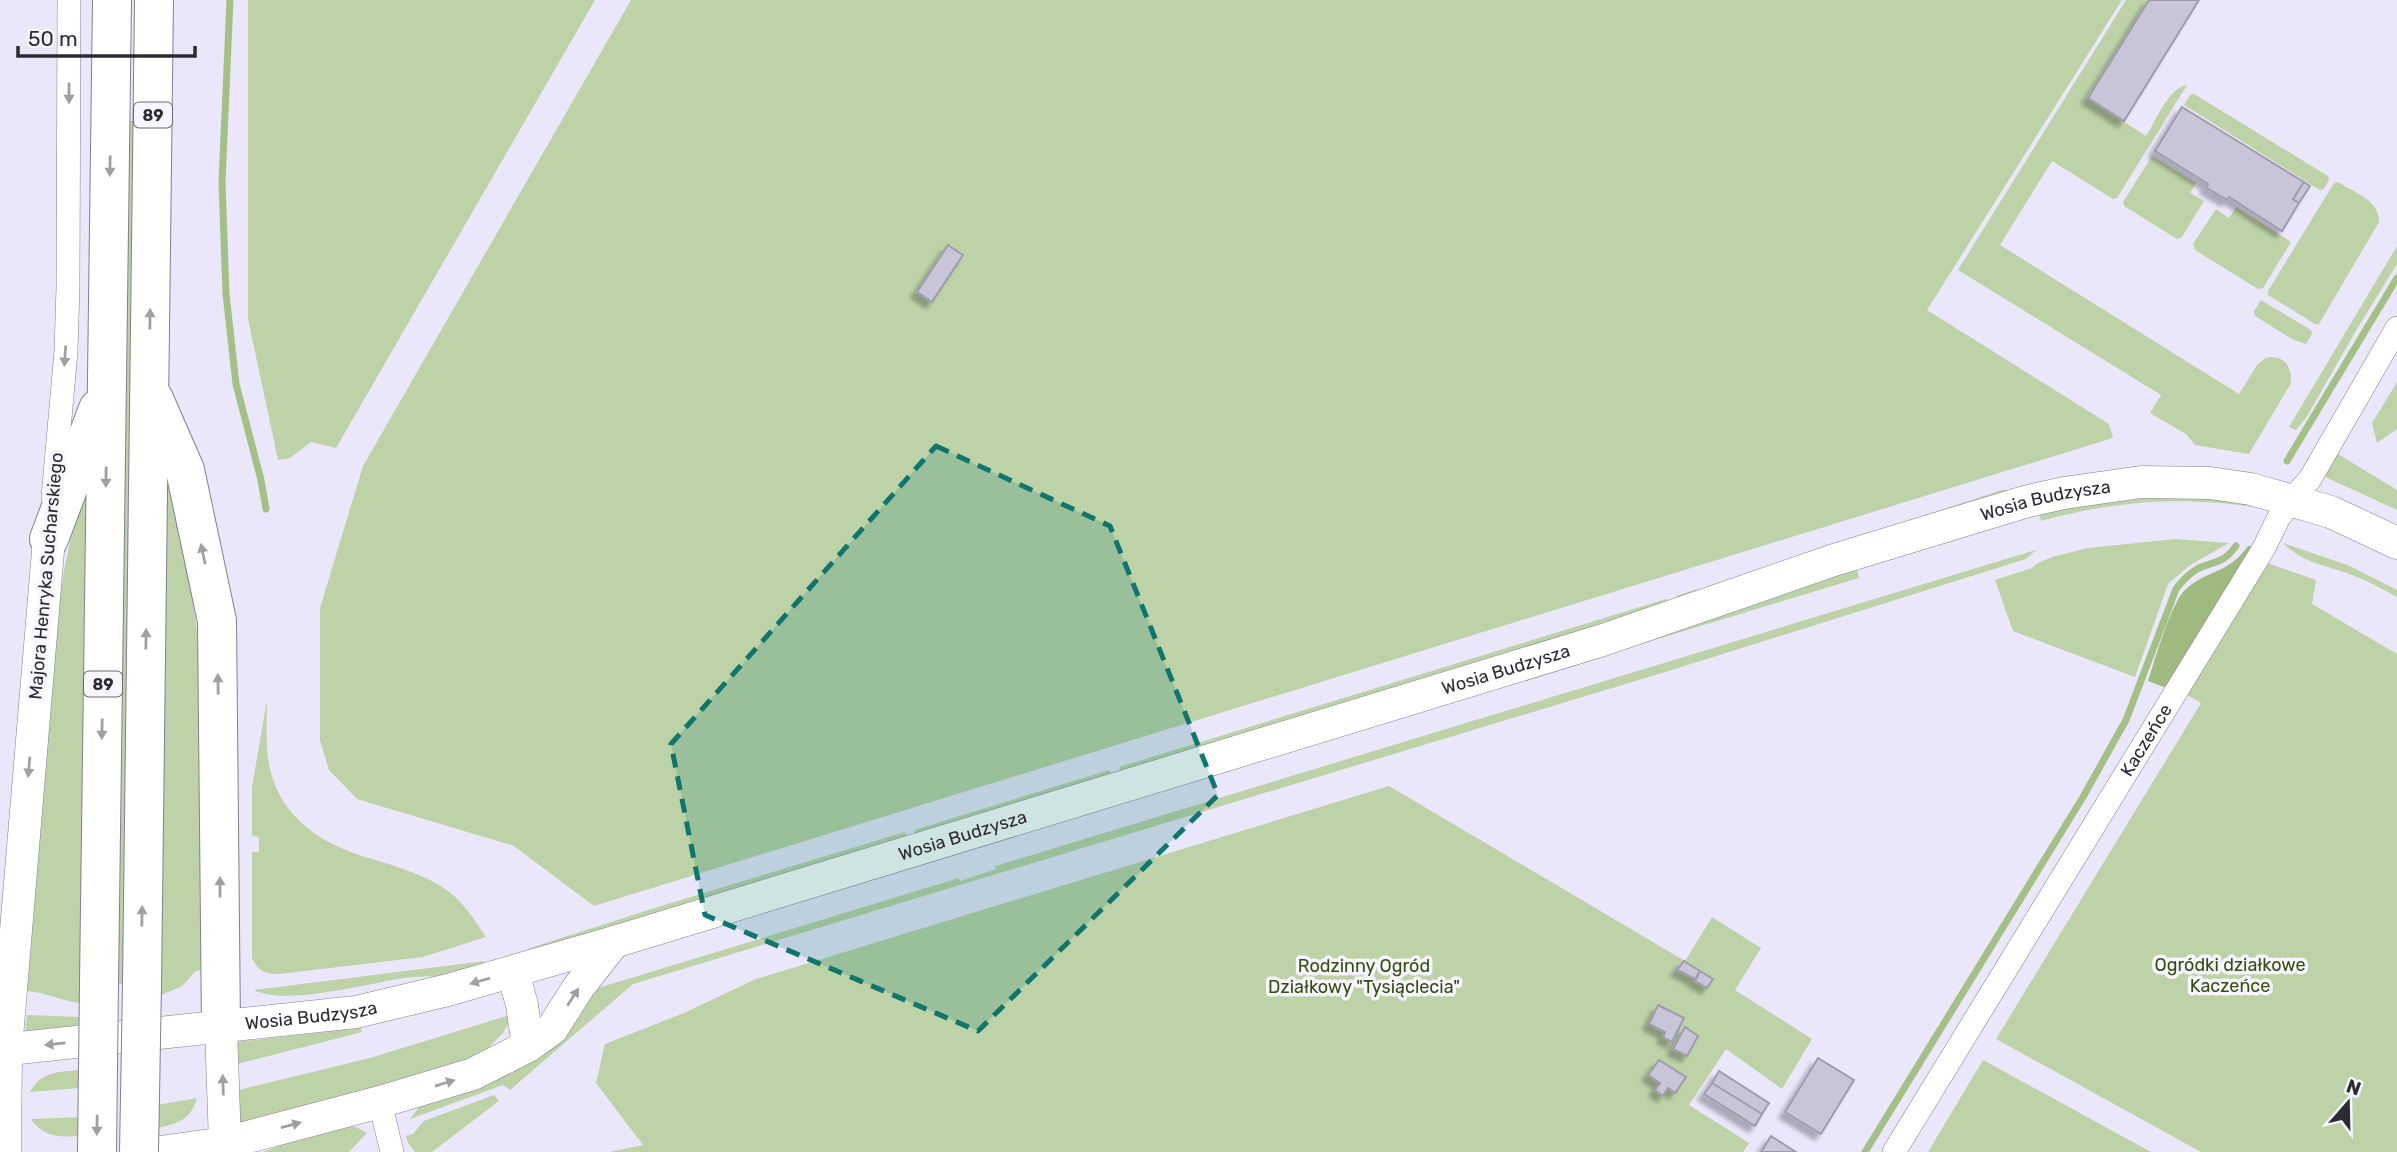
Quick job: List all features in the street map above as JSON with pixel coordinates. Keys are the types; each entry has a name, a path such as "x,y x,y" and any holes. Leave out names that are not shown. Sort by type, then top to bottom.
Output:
{"highway":[{"name":"89","path":"97,1152 112,0"},
{"name":"89","path":"139,1152 154,0"},
{"path":"49,539 107,384"},
{"path":"149,387 185,470 217,621 221,1028"}],"street":[{"name":"Majora Henryka Sucharskiego","path":"5,1152 3,1050 66,351 69,0"},
{"name":"Kaczeńce","path":"1894,1152 2264,548 2278,519 2310,479 2397,328"},
{"name":"Wosia Budzysza","path":"3,1050 356,1012 513,972 1603,640 1834,560 2028,501 2097,487 2141,482 2184,482 2251,489 2331,512 2397,543"},
{"path":"160,1152 225,1147 473,1074 528,1046 552,1029 578,988 614,942"},
{"path":"513,972 522,1005 528,1046"},
{"path":"221,1028 225,1147"},
{"path":"380,1102 392,1152"}],"highlighted area":[{"path":"936,446 1110,526 1218,795 978,1031 705,915 671,744"}],"green space":[{"path":"248,0 595,0 336,448 311,442 290,458 278,460 248,319"},
{"path":"631,0 2122,0 1927,310 2109,424 2113,438 594,906 514,846 357,799 329,770 320,740 320,608 363,466"},
{"path":"2126,0 2148,0 2087,98 2146,136 2168,99 2187,85 2117,198 2113,199 2052,161 2000,245 2239,394 2257,365 2265,358 2277,358 2286,363 2290,372 2290,385 2249,454 2195,445 2186,434 2150,413 2161,395 1958,270"},
{"path":"2194,94 2328,176 2329,180 2324,189 2320,190 2184,105 2190,95"},
{"path":"125,121 138,121 125,984 115,984"},
{"path":"2152,156 2196,183 2190,193 2204,201 2182,237 2177,239 2124,206 2123,202"},
{"path":"2338,182 2371,203 2379,222 2319,324 2315,324 2268,295 2268,291 2334,183"},
{"path":"2236,207 2291,242 2263,288 2258,289 2195,250 2193,244 2216,209 2229,218"},
{"path":"2397,246 2397,264 2306,418 2296,430 2289,427"},
{"path":"2261,300 2311,330 2312,334 2306,344 2292,339 2255,316 2254,311"},
{"path":"2397,382 2397,429 2377,443 2372,423"},
{"path":"2333,451 2397,490 2397,510 2321,475"},
{"path":"87,461 81,1003 27,991 56,628 64,571"},
{"path":"166,464 192,590 199,649 207,969 196,971 181,987 158,996"},
{"path":"2002,490 2017,490 1681,602 534,951 527,949 905,832 906,836 915,834 914,830 1109,770 1111,773 1120,770 1119,767 1666,599 1668,603 1677,600 1676,596 1697,589 1698,593 1707,590 1706,587"},
{"path":"2182,494 2256,504 2261,508 2204,502 2150,502 2097,508 2041,521 2038,511 2084,501"},
{"path":"2176,539 2229,543 2190,565 2168,584 2135,677 2013,631 1995,580 2032,568 2052,557 2088,548"},
{"path":"2283,543 2350,566 2397,590 2397,597 2358,577 2307,560"},
{"path":"2248,546 2253,546 2169,689 2148,681 2164,632 2180,596 2194,583 2233,562"},
{"path":"2036,550 2026,559 1675,669 633,984 510,1090 503,1085 410,1119 422,1103 585,992 959,878 960,881 996,869 995,866"},
{"name":"Ogródki działkowe Kaczeńce","path":"2267,563 2316,580 2312,604 2397,654 2397,1152 2201,1152 1996,1039 2201,703 2187,695"},
{"path":"1856,565 1859,578 1353,731"},
{"path":"267,700 269,765 274,784 293,814 305,826 335,845 439,885 469,912 486,937 423,957 279,974 259,969 252,958 252,852 259,852 259,837 252,836 252,787"},
{"name":"Rodzinny Ogród Działkowy \"Tysiąclecia\"","path":"1389,786 1685,961 1712,917 1761,948 1735,990 1812,1039 1782,1089 1726,1049 1689,1105 1749,1143 1743,1152 610,1152 643,1145 596,1083 605,1044 684,1013 756,979"},
{"path":"485,961 462,974 403,978 305,995 285,996 254,990"},
{"path":"513,1014 503,1033 483,1053 441,1071 238,1124 239,1090 370,1058"},
{"path":"27,1015 81,1017 81,1027 25,1033"},
{"path":"361,1028 362,1032 237,1064 235,1042"},
{"path":"1983,1060 2151,1152 1928,1152"},
{"path":"80,1070 80,1088 30,1092 45,1076"},
{"path":"494,1095 499,1101 432,1152 415,1152 408,1143 406,1136 413,1134 424,1121"},
{"path":"197,1098 191,1111 182,1120 157,1128 157,1105"},
{"path":"80,1117 80,1136 47,1133 31,1119"},
{"path":"344,1125 367,1133 349,1152 263,1152 276,1147 275,1145"}],"building":[{"path":"2149,0 2199,0 2124,121 2088,98"},
{"path":"2182,107 2304,182 2293,199 2299,203 2282,231 2229,197 2227,200 2207,188 2208,184 2155,151"},
{"path":"2304,182 2310,186 2299,203 2293,199"},
{"path":"948,245 963,255 932,302 917,292"},
{"path":"1684,961 1700,971 1695,979 1677,970"},
{"path":"1700,971 1713,979 1707,988 1695,981"},
{"path":"1658,1005 1684,1018 1672,1042 1663,1037 1665,1032 1649,1024"},
{"path":"1685,1027 1698,1036 1687,1056 1673,1049"},
{"path":"1818,1058 1854,1080 1821,1134 1785,1112"},
{"path":"1659,1060 1686,1077 1675,1093 1668,1088 1663,1096 1655,1090 1660,1083 1648,1075"},
{"path":"1719,1071 1769,1103 1762,1114 1712,1083"},
{"path":"1712,1083 1762,1114 1755,1126 1704,1094"},
{"path":"1771,1136 1796,1152 1761,1152"}],"waterway":[{"path":"230,0 222,182 226,294 236,384 266,509"},
{"path":"2287,461 2397,278"},
{"path":"1865,1152 2083,797 2126,720 2176,589 2194,571 2222,559 2236,546"}]}
